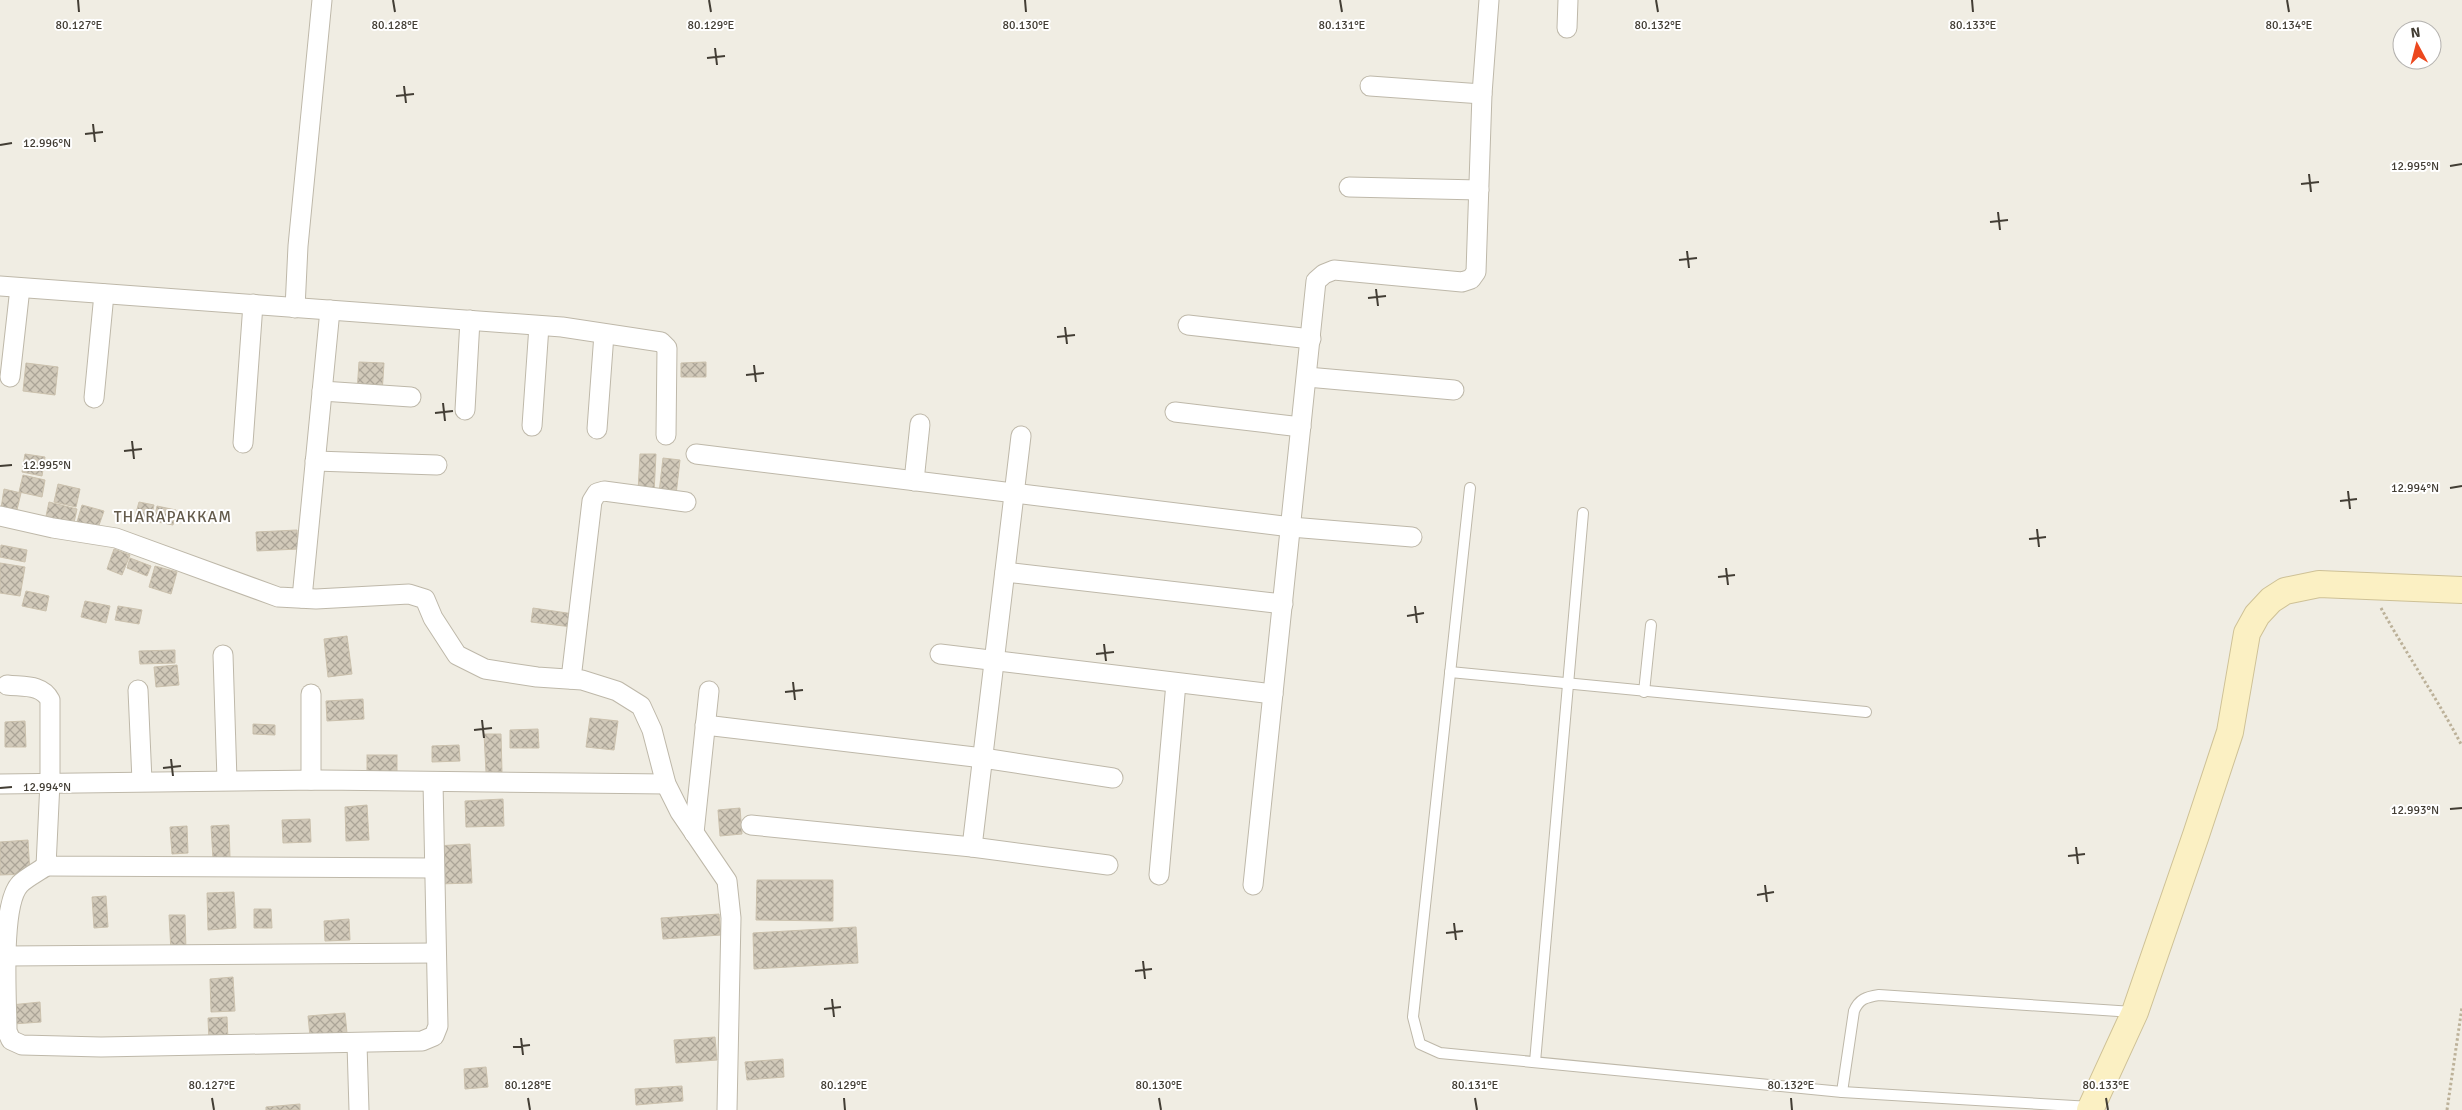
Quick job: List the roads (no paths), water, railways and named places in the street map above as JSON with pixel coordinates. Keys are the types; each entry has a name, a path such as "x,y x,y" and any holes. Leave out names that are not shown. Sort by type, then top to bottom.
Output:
{"street":[{"path":"295,308 298,246 322,0"},
{"path":"1253,885 1316,281 1324,274 1334,270 1452,282 1462,282 1471,279 1476,272 1482,94 1489,0"},
{"path":"1567,28 1568,0"},
{"path":"1370,86 1482,94"},
{"path":"1349,188 1479,190"},
{"path":"0,286 470,320 539,326 661,342 667,348 666,435"},
{"path":"10,377 20,288"},
{"path":"94,398 104,294"},
{"path":"243,443 253,304"},
{"path":"302,598 330,310"},
{"path":"464,410 470,320"},
{"path":"1188,325 1311,339"},
{"path":"532,426 539,326"},
{"path":"597,429 604,334"},
{"path":"1307,377 1454,390"},
{"path":"322,391 411,397"},
{"path":"1175,412 1301,427"},
{"path":"914,481 920,424"},
{"path":"972,847 1021,436"},
{"path":"696,454 1291,527 1412,537"},
{"path":"315,461 437,465"},
{"path":"571,679 592,501 597,493 604,491 686,502"},
{"path":"0,516 52,528 116,538 278,598 409,594 425,599 433,618 457,655 485,669 537,677 582,680 618,691 641,706 652,730 666,784 680,812 727,881 730,918 727,1110"},
{"path":"1005,572 1283,604"},
{"path":"2091,1108 2134,1012 2230,732 2247,633 2257,615 2271,600 2285,591 2319,584 2462,590"},
{"path":"940,654 1273,694"},
{"path":"223,656 228,780"},
{"path":"1159,875 1176,683"},
{"path":"6,685 38,688 46,691 50,700 50,782 46,866"},
{"path":"138,690 142,781"},
{"path":"694,833 709,691"},
{"path":"311,694 311,780"},
{"path":"705,725 983,758 1113,778"},
{"path":"0,784 311,780 666,784"},
{"path":"432,782 438,1026 434,1036 422,1041 357,1044 101,1047 22,1045 11,1040 7,1031 7,956 11,900 20,884 46,866 434,868"},
{"path":"751,825 972,847 1108,865"},
{"path":"7,956 436,953"},
{"path":"357,1044 359,1110"}],"lane":[{"path":"1470,488 1413,1017 1420,1044 1440,1053 1842,1092 2091,1108"},
{"path":"1534,1062 1583,512"},
{"path":"1644,692 1651,625"},
{"path":"1450,672 1568,685 1866,712"},
{"path":"1842,1092 1854,1011 1858,1002 1866,997 1879,995 2134,1012"}],"district":[{"name":"THARAPAKKAM","path":"173,516"}]}
